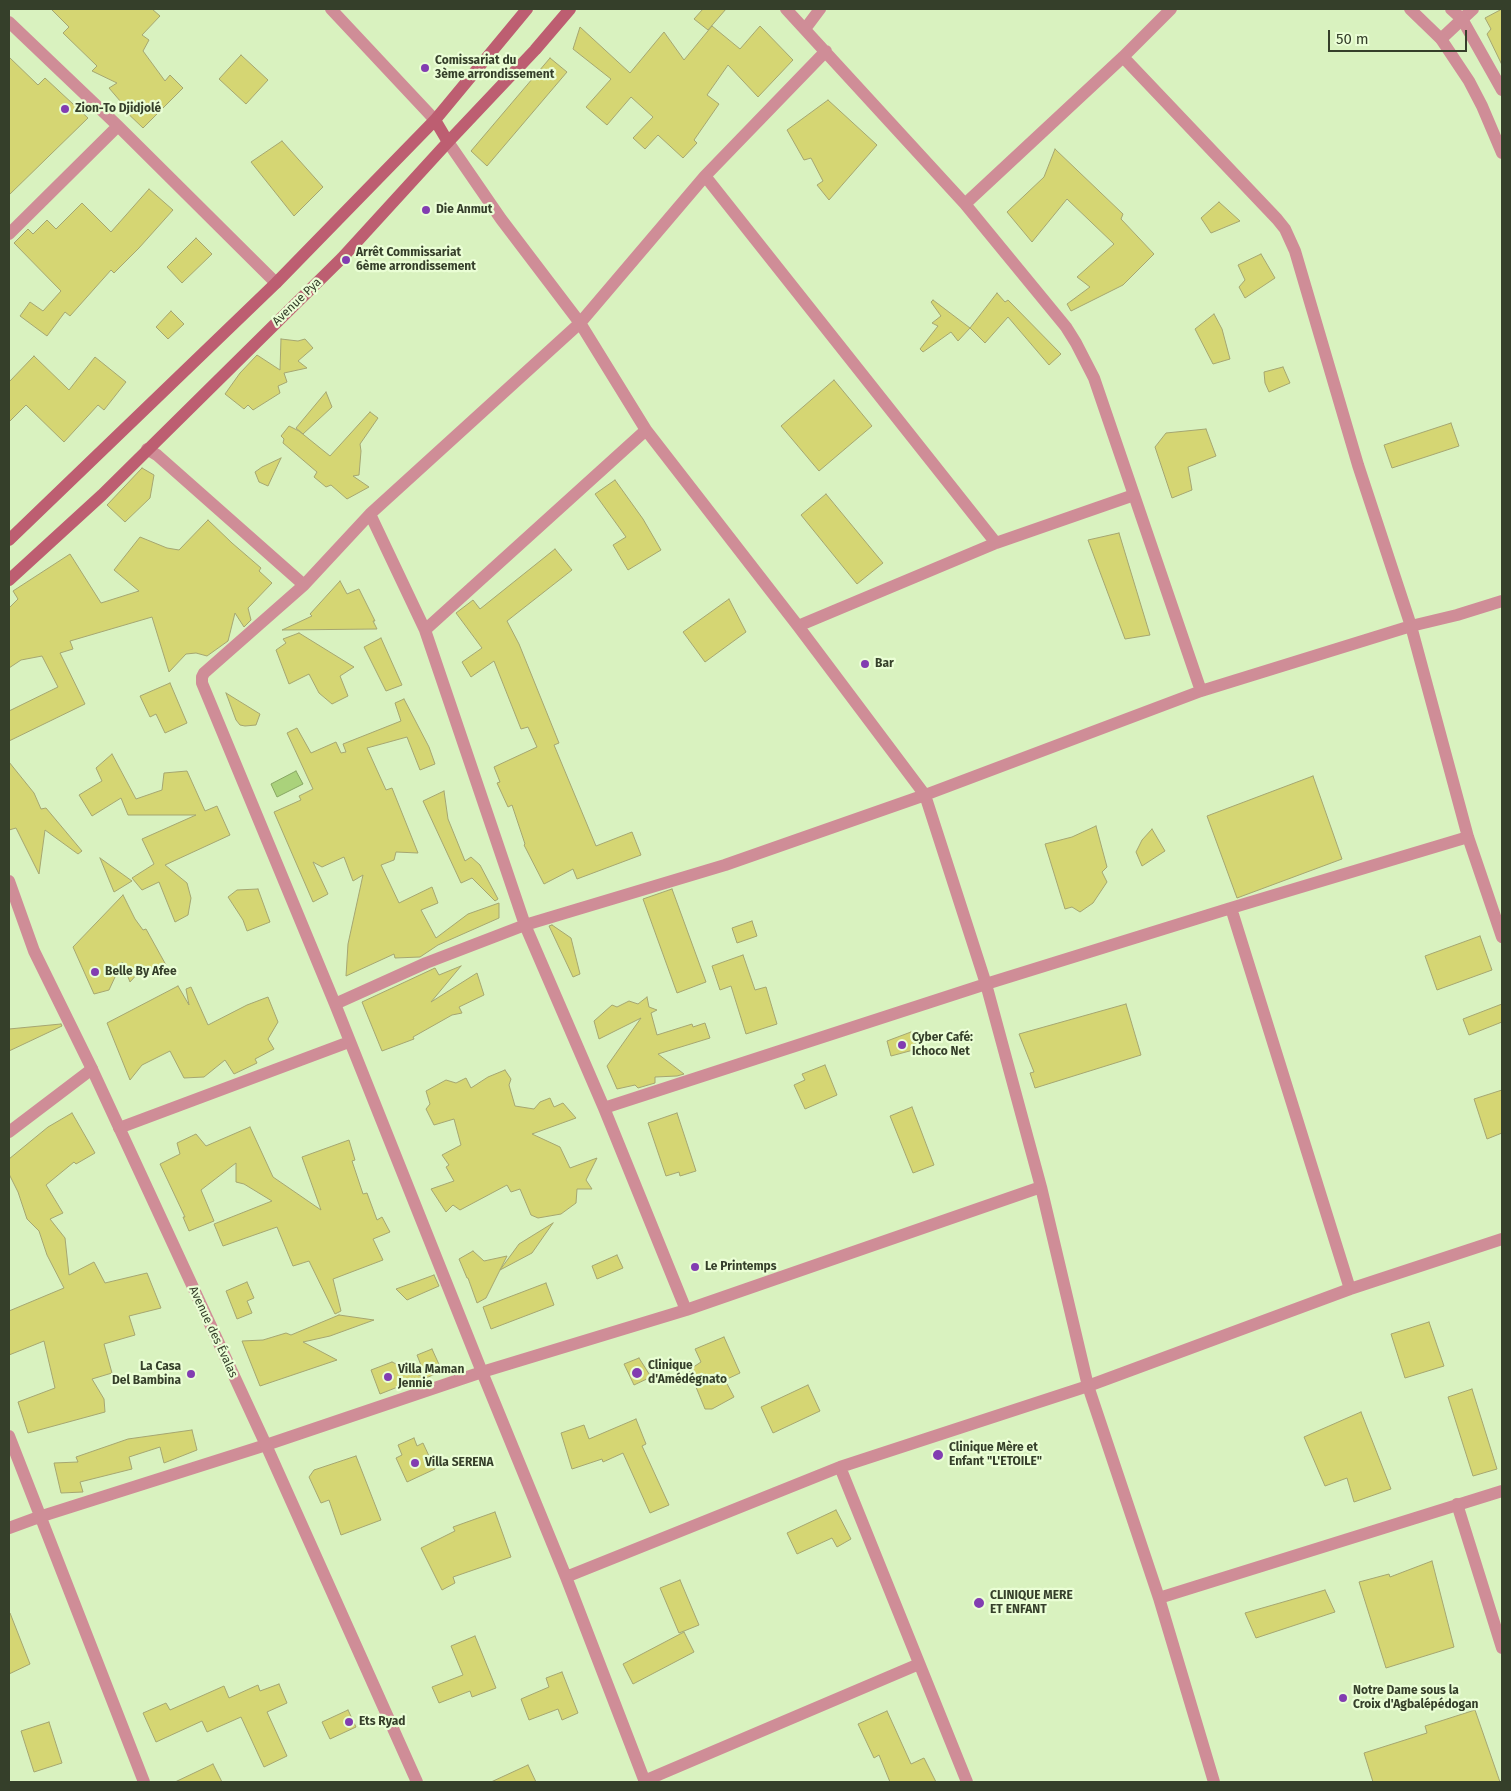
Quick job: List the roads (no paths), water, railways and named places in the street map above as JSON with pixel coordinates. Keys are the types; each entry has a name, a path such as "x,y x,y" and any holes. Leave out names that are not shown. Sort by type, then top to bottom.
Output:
{"main road":[{"path":"9,540 276,283 435,120 527,9"},
{"name":"Avenue Pya","path":"9,580 102,495 342,258 535,50 570,9"},
{"path":"435,120 448,142"}],"street":[{"path":"331,9 435,120"},
{"path":"786,9 966,204 1066,327 1076,343 1094,378 1201,691"},
{"path":"805,29 820,9"},
{"path":"966,204 1123,57 1171,9"},
{"path":"1410,9 1441,39 1469,81 1502,153"},
{"path":"1451,9 1462,19 1502,90"},
{"path":"1441,39 1472,9"},
{"path":"9,22 118,126 276,283"},
{"path":"826,51 705,176 580,323 370,514 304,585 204,673 202,683 335,1004 566,1578 645,1782 919,1664"},
{"path":"1123,57 1285,229 1294,250 1358,465 1412,626 1468,837 1502,938"},
{"path":"9,234 118,126"},
{"path":"448,142 501,219 580,323 646,430 926,795 986,984 1041,1187 1088,1386 1159,1598 1214,1782"},
{"path":"705,176 996,543"},
{"path":"425,630 646,430"},
{"path":"147,449 157,455 304,585"},
{"path":"798,626 996,543 1134,494"},
{"path":"370,514 425,630 525,925 604,1108 686,1310"},
{"path":"335,1004 426,963 525,925 725,865 926,795 1201,691 1412,626 1502,601"},
{"path":"604,1108 986,984 1468,837"},
{"name":"Avenue des Évalas","path":"9,881 34,951 92,1068 266,1445 417,1782"},
{"path":"1231,908 1350,1289"},
{"path":"119,1128 349,1042"},
{"path":"9,1132 92,1068"},
{"path":"9,1528 266,1445 482,1372 686,1310 1041,1187"},
{"path":"566,1578 840,1467 1088,1386 1350,1289 1502,1239"},
{"path":"9,1436 144,1782"},
{"path":"840,1467 967,1782"},
{"path":"1159,1598 1502,1491"},
{"path":"1457,1504 1502,1648"}],"place":[{"name":"Comissariat du 3ème arrondissement","path":"425,68"},
{"name":"Zion-To Djidjolé","path":"65,109"},
{"name":"Die Anmut","path":"426,210"},
{"name":"Arrêt Commissariat 6ème arrondissement","path":"346,260"},
{"name":"Bar","path":"865,664"},
{"name":"Belle By Afee","path":"95,972"},
{"name":"Cyber Café: Ichoco Net","path":"902,1045"},
{"name":"Le Printemps","path":"695,1267"},
{"name":"Clinique d'Amédégnato","path":"637,1373"},
{"name":"La Casa Del Bambina","path":"191,1374"},
{"name":"Villa Maman Jennie","path":"388,1377"},
{"name":"Clinique Mère et Enfant \"L'ETOILE\"","path":"938,1455"},
{"name":"Villa SERENA","path":"415,1463"},
{"name":"CLINIQUE MERE ET ENFANT","path":"979,1603"},
{"name":"Notre Dame sous la Croix d'Agbalépédogan","path":"1343,1698"},
{"name":"Ets Ryad","path":"349,1722"}]}
